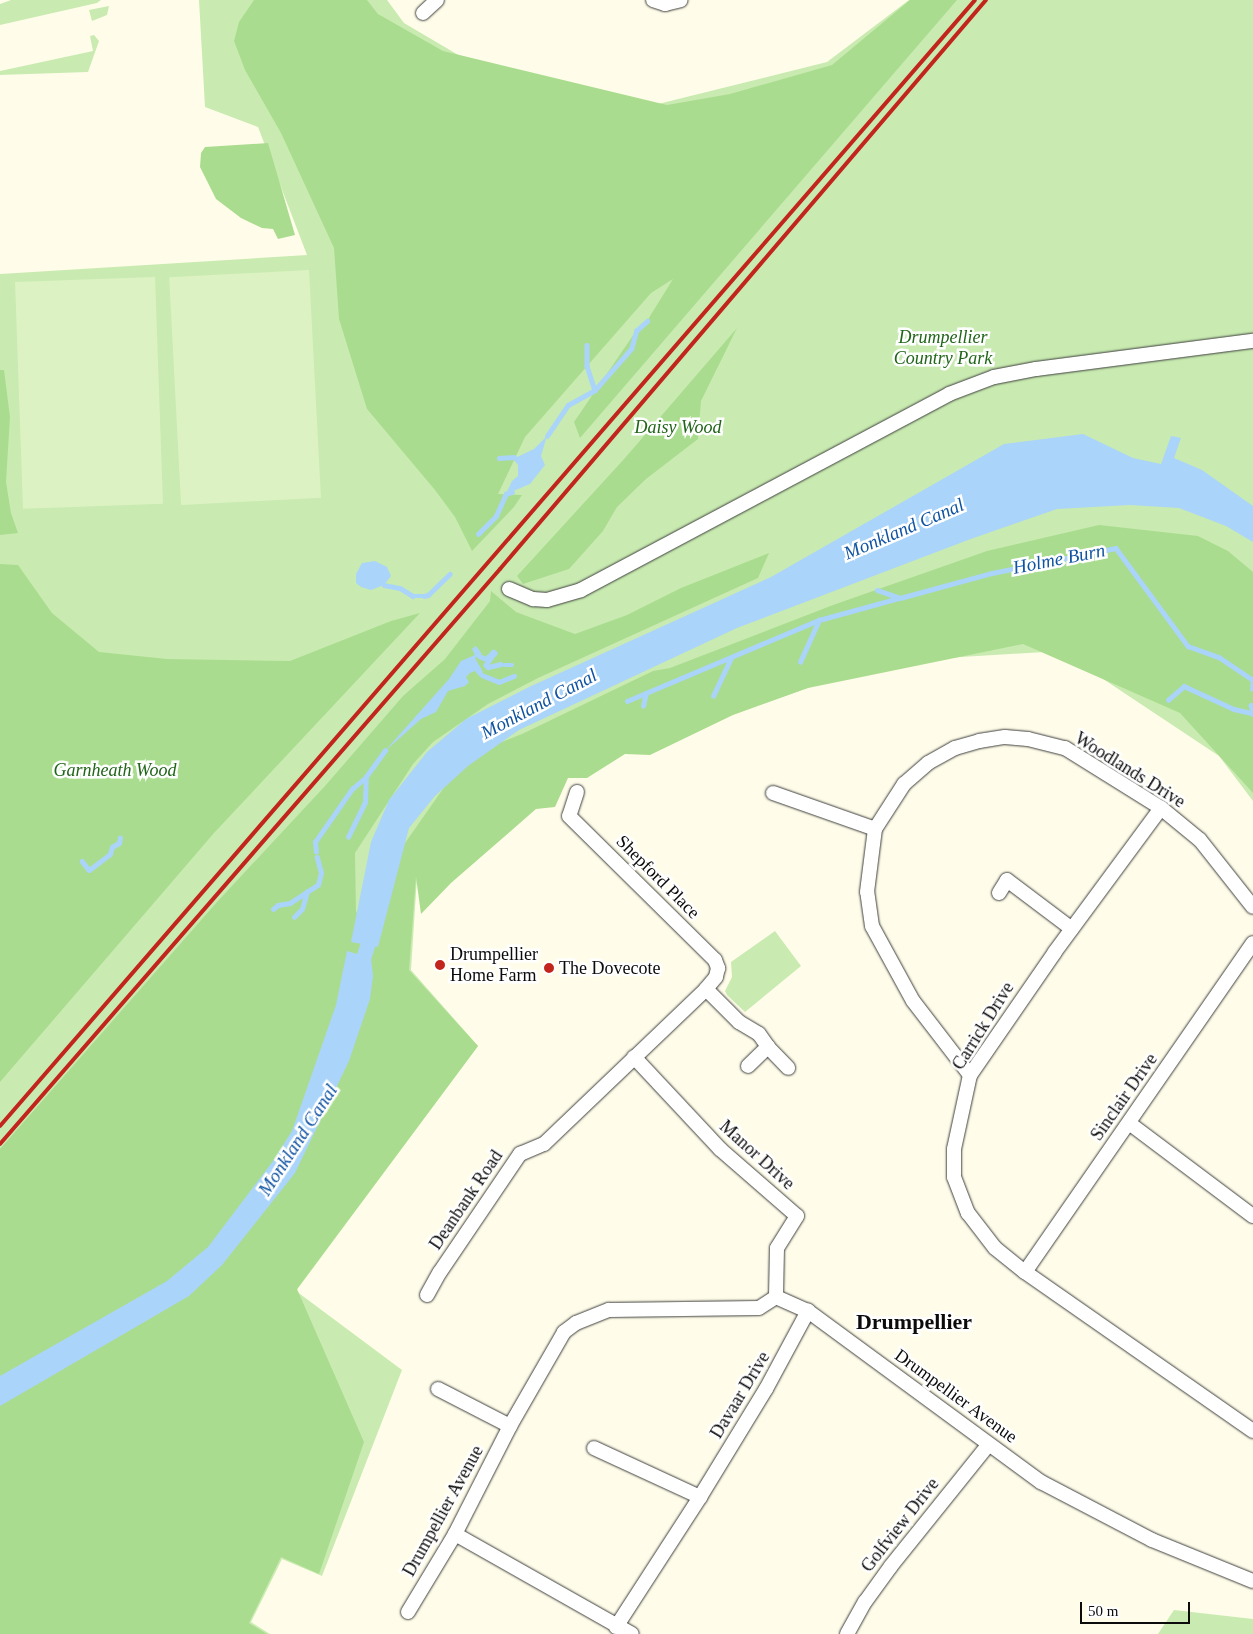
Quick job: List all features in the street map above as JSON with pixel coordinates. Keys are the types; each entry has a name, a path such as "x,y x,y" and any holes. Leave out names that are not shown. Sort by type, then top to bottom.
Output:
{"street":[{"path":"423,13 438,0"},
{"path":"653,0 666,4 681,0"},
{"path":"509,589 533,599 547,600 581,590 949,394 994,377 1036,369 1253,341"},
{"name":"Woodlands Drive","path":"970,1076 913,1001 872,926 867,892 875,829 904,784 928,763 955,748 979,740 1005,737 1028,739 1065,748 1161,808 1200,840 1253,907"},
{"name":"Shepford Place","path":"577,792 568,816 715,960 718,968 716,977 706,989 634,1057"},
{"path":"773,793 875,829"},
{"name":"Carrick Drive","path":"1161,808 995,1037 970,1076 954,1149 954,1177 968,1213 995,1248 1025,1272 1253,1431"},
{"path":"999,893 1011,875 1072,929"},
{"name":"Sinclair Drive","path":"1025,1272 1253,943"},
{"path":"706,989 739,1022 759,1034 768,1047 788,1068"},
{"path":"748,1066 768,1047"},
{"name":"Deanbank Road","path":"427,1295 440,1272 520,1154 544,1144 634,1057"},
{"name":"Manor Drive","path":"634,1057 720,1149 797,1216 776,1248 776,1297"},
{"path":"1129,1123 1253,1216"},
{"name":"Drumpellier Avenue","path":"408,1612 455,1534 510,1426 564,1332 576,1323 609,1310 759,1308 776,1297 808,1311 1041,1482 1135,1531 1253,1581"},
{"name":"Davaar Drive","path":"616,1627 700,1497 779,1367 808,1311"},
{"path":"438,1390 510,1426"},
{"name":"Golfview Drive","path":"847,1634 865,1602 890,1566 989,1444"},
{"path":"594,1448 700,1497"},
{"path":"455,1534 616,1627 632,1634"}],"green space":[{"path":"11,0 101,0 97,3 0,25 0,4"},
{"name":"Drumpellier Country Park","path":"199,0 387,0 404,23 494,76 654,105 827,62 909,0 1253,0 1253,801 1219,756 1061,651 880,662 645,746 609,708 417,877 411,970 478,1046 296,1291 402,1370 322,1576 282,1559 251,1622 270,1634 0,1634 0,274 307,255 258,127 205,107"},
{"path":"254,0 367,0 378,14 443,51 667,105 730,94 832,65 910,0 957,0 580,438 574,422 636,331 647,321 673,279 651,293 525,437 498,494 522,495 514,507 472,551 455,517 435,490 367,409 339,319 334,248 281,133 245,70 234,41 239,22"},
{"path":"109,6 107,15 92,21 89,10"},
{"path":"94,35 99,41 88,72 0,75 0,71 93,51 90,36"},
{"path":"268,143 295,235 278,239 273,229 262,228 241,218 216,199 200,167 201,153 205,147"},
{"path":"309,270 321,498 181,505 169,277"},
{"path":"155,277 163,504 23,509 15,282"},
{"name":"Daisy Wood","path":"737,328 701,401 698,439 646,479 617,507 603,531 569,569 523,584 517,576 625,458"},
{"path":"0,370 4,370 10,417 6,482 11,513 18,533 0,535"},
{"path":"1099,525 1198,536 1228,551 1253,572 1253,793 1180,713 1023,644 808,688 733,715 650,755 625,754 587,778 568,778 555,807 536,809 451,883 421,914 416,877 409,970 478,1046 297,1289 364,1442 319,1574 281,1557 249,1623 267,1634 0,1634 0,1149 217,902 325,786 403,696 445,659 490,601 491,591 516,612 575,634 627,615 681,588 769,553 758,578 538,678 488,704 433,742 413,764 355,853 356,913 466,756 522,734 653,671 670,668 833,605 987,551"},
{"name":"Garnheath Wood","path":"0,564 18,565 52,613 99,652 167,659 290,661 391,621 420,613 214,833 0,1082"},
{"path":"775,931 801,966 745,1012 725,991 732,977 731,962"},
{"path":"1174,1610 1253,1619 1253,1634 1158,1634"}],"water":[{"path":"1083,434 1133,458 1161,464 1171,436 1181,438 1174,458 1202,470 1253,506 1253,542 1226,526 1179,508 1130,505 1057,509 968,540 737,628 519,730 468,766 435,796 409,828 378,947 351,942 371,842 389,800 427,752 466,719 529,687 771,577 1004,444"},
{"path":"547,436 541,456 545,465 530,484 506,494 512,481 518,476 518,465 513,459 534,449"},
{"path":"375,561 387,567 391,576 384,585 371,590 361,587 356,583 356,574 362,563"},
{"path":"476,646 482,654 475,658 483,672 482,675 479,676 475,671 470,673 466,677 469,682 465,686 448,691 436,712 421,719 384,752 449,679 461,661 475,655 472,649"},
{"path":"347,951 371,958 373,976 370,999 349,1061 295,1173 222,1265 189,1296 0,1406 0,1376 167,1281 208,1247 273,1161 292,1131 336,1005"}],"waterway":[{"path":"547,436 568,405 595,390 631,349 636,331 647,321"},
{"path":"587,345 587,366 595,390"},
{"path":"499,458 514,457"},
{"path":"478,534 496,516 506,494 512,492"},
{"name":"Holme Burn","path":"877,590 900,598 992,573 1116,548 1188,646 1219,657 1253,680"},
{"path":"384,585 400,588 413,596 424,596 428,595 450,574"},
{"name":"Holme Burn","path":"627,701 819,620 899,598"},
{"path":"800,662 819,620"},
{"path":"479,656 486,659 493,652 495,653 486,665 488,667 501,664"},
{"path":"713,696 731,658"},
{"path":"505,665 512,665"},
{"path":"482,675 499,682 514,676"},
{"path":"1252,689 1253,679"},
{"path":"1168,700 1184,686 1234,709 1252,713"},
{"path":"643,706 646,693"},
{"path":"1251,705 1253,714"},
{"path":"316,852 315,842 352,789 365,778 385,750"},
{"path":"348,837 365,802 366,777"},
{"path":"82,861 89,870 110,854 112,847 119,843 120,838"},
{"path":"273,909 278,905 290,903 318,885 321,873 317,858"},
{"path":"294,917 302,909 307,892"},
{"name":"Monkland Canal","path":"358,974 373,927"}],"railway":[{"path":"0,1126 975,0"},
{"path":"0,1144 500,569 986,0"}],"place":[{"name":"Drumpellier Home Farm","path":"440,965"},
{"name":"The Dovecote","path":"549,968"}],"district":[{"name":"Drumpellier","path":"914,1322"}]}
